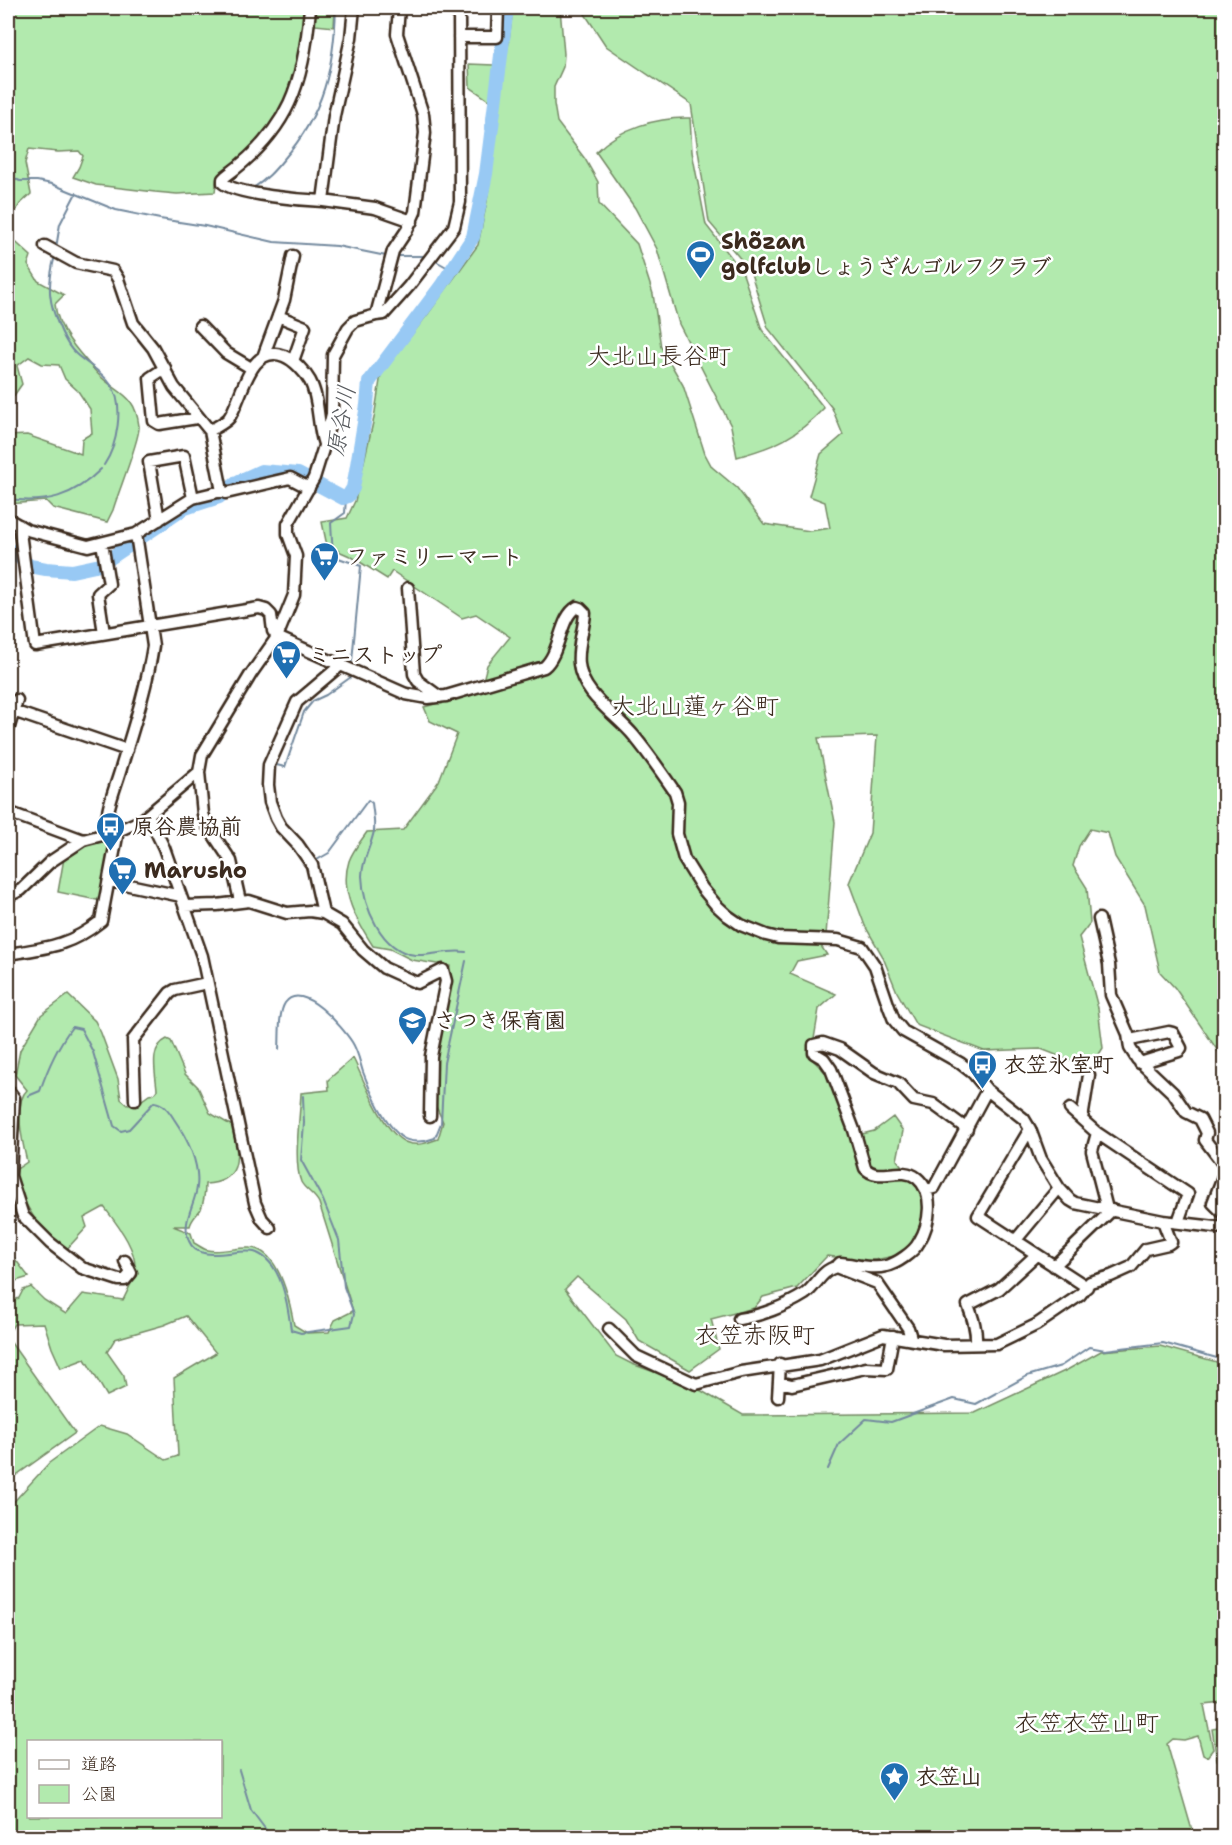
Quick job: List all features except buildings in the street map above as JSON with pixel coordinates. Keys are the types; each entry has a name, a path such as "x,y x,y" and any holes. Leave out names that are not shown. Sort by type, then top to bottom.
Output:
{"street":[{"path":"310,8 300,73 287,110 261,147 226,176 223,183 244,192 375,208 412,221"},
{"path":"323,201 334,116 351,38 354,8"},
{"path":"376,315 393,250 412,221 415,212 425,133 423,114 397,34 399,8"},
{"path":"240,901 231,861 207,825 203,814 199,772 202,755 251,674 277,637 294,595 296,556 288,534 288,524 311,484 324,446 332,414 333,355 348,327 355,321 384,314 453,227 460,202 459,8"},
{"path":"459,38 497,37 498,8"},
{"path":"45,246 76,262 113,271 118,279 132,323 153,348 174,387 210,431 222,491"},
{"path":"210,431 228,419 251,368 263,357 284,300 293,256"},
{"path":"278,316 306,327 293,361"},
{"path":"200,326 226,354 251,368"},
{"path":"263,357 275,354 293,361 310,381 324,446"},
{"path":"165,368 150,378 154,421 159,424 198,418"},
{"path":"159,520 148,462 197,453"},
{"path":"184,456 193,498"},
{"path":"8,519 27,530 88,546 136,534 193,498 222,491 226,494 290,478 311,484"},
{"path":"19,525 35,645 259,609 266,610 271,615 273,631 277,637 406,694 428,698 440,697 544,667 554,654 570,613 577,607 580,608 585,613 580,639 579,663 584,682 633,734 675,792 678,797 677,834 690,871 728,916 754,931 778,938 838,940 862,947 875,966 894,1020 903,1031 960,1063 987,1090 1016,1112 1030,1129 1041,1159 1059,1188 1075,1203 1163,1221 1224,1228"},
{"path":"106,833 106,820 127,750 153,646 136,534"},
{"path":"102,543 109,584 98,594 104,633"},
{"path":"408,588 414,674 418,681 440,697"},
{"path":"323,913 312,865 281,827 270,802 269,765 297,702 342,664"},
{"path":"8,730 15,706 127,750"},
{"path":"8,896 21,890 50,862 83,840 118,831 148,815 199,772"},
{"path":"8,812 83,840"},
{"path":"148,815 164,848 202,956 255,1203 262,1219 270,1227"},
{"path":"8,954 58,945 101,921 118,831"},
{"path":"110,881 183,901 217,905 240,901 256,902 287,913 310,911 323,913 342,924 363,950 384,968 404,978 417,983 444,970 446,981 431,1056 430,1116"},
{"path":"1099,919 1109,964 1111,995 1130,1040 1130,1048 1140,1063 1173,1093 1186,1112 1200,1119 1207,1133 1205,1140 1224,1165"},
{"path":"135,1100 133,1040 170,993 207,983"},
{"path":"1130,1040 1169,1032 1173,1033 1181,1048 1179,1051 1140,1063"},
{"path":"739,1319 752,1317 804,1294 827,1271 840,1263 877,1268 887,1266 915,1247 922,1234 930,1200 926,1190 918,1179 910,1174 898,1172 879,1175 869,1173 865,1168 854,1130 831,1069 824,1059 814,1053 814,1045 823,1043 840,1049 874,1073 898,1083 914,1100 933,1104 967,1129"},
{"path":"1082,1119 1089,1075"},
{"path":"8,1090 14,1098 10,1176 23,1216 50,1243 82,1268 119,1281 125,1280 131,1273 125,1261"},
{"path":"926,1190 934,1188 987,1090"},
{"path":"1070,1109 1097,1133 1188,1194 1178,1222"},
{"path":"1030,1129 978,1216 1087,1287"},
{"path":"1097,1133 1092,1150 1110,1210"},
{"path":"1224,1174 1213,1199 1213,1203 1224,1214"},
{"path":"1015,1241 1059,1188"},
{"path":"1054,1266 1110,1210"},
{"path":"609,1329 636,1356 696,1383 780,1364 820,1360 870,1338 883,1335 944,1345 997,1344 1036,1325 1080,1295 1090,1282 1112,1276 1131,1267 1146,1250 1171,1242 1163,1221"},
{"path":"976,1344 975,1328 968,1305 999,1289 1036,1255"},
{"path":"836,1267 877,1282 908,1328 911,1338"},
{"path":"779,1382 792,1385 866,1368 887,1369 893,1336"},
{"path":"778,1397 780,1364"}],"green space":[{"path":"8,8 335,8 334,27 306,24 297,70 285,102 267,131 231,167 217,177 215,192 177,194 96,185 73,177 83,156 79,151 58,152 29,149 25,163 31,194 20,204 8,224"},
{"path":"513,8 560,8 564,54 563,67 554,87 557,122 585,159 598,182 599,204 637,244 653,294 661,347 683,385 705,454 712,467 737,488 764,524 810,531 830,528 825,502 809,496 821,454 843,435 832,408 768,328 750,270 709,222 691,104 606,46 581,8 1224,8 1224,1060 1175,988 1160,972 1145,905 1115,857 1108,833 1090,829 1079,846 1073,866 1087,888 1090,923 1079,937 1098,1008 1103,1048 1098,1056 1069,1060 1041,1049 984,1051 916,1025 897,992 882,955 865,926 849,883 870,833 877,736 818,738 835,822 826,935 819,943 827,955 797,961 790,974 836,994 819,1009 809,1056 832,1079 838,1094 839,1110 849,1123 854,1136 874,1131 893,1117 903,1131 897,1160 922,1191 924,1217 920,1236 904,1254 870,1261 827,1256 797,1288 763,1297 754,1308 711,1319 719,1349 690,1370 639,1341 626,1319 577,1277 565,1289 616,1356 693,1386 743,1415 975,1413 1067,1370 1101,1351 1160,1346 1224,1364 1224,1703 1204,1705 1213,1749 1207,1757 1203,1755 1198,1736 1184,1740 1173,1739 1167,1744 1194,1837 8,1837 8,1508 49,1463 100,1426 127,1434 166,1460 178,1456 174,1378 216,1353 186,1316 115,1339 107,1352 124,1376 126,1387 107,1396 85,1359 61,1368 44,1323 14,1324 8,1334 8,1303 19,1298 23,1290 31,1287 44,1300 66,1314 83,1294 123,1300 132,1281 135,1266 131,1248 104,1207 84,1218 87,1227 66,1250 36,1221 24,1201 16,1174 17,1169 27,1162 20,1114 23,1096 27,1090 15,1075 20,1050 41,1015 68,995 95,1021 118,1079 121,1099 128,1105 138,1103 157,1090 155,1055 157,1048 167,1039 171,1041 185,1074 198,1087 210,1113 234,1127 237,1157 232,1173 217,1182 205,1184 201,1209 190,1226 173,1226 191,1233 194,1243 207,1250 250,1248 269,1257 286,1291 294,1325 307,1333 329,1332 335,1320 353,1311 319,1203 301,1182 297,1151 301,1093 329,1090 328,1080 353,1058 382,1117 389,1128 405,1142 422,1144 438,1139 443,1122 436,1106 436,1054 450,966 412,960 390,949 373,946 351,906 346,884 347,873 349,861 367,832 403,830 439,781 457,734 430,721 424,707 480,692 487,665 510,637 476,614 462,618 392,571 387,579 352,557 327,546 322,522 347,518 355,501 374,418 381,374 478,245 487,201 500,108 470,87 469,64 494,65 508,48"},
{"path":"690,118 692,152 706,225 742,271 762,330 824,408 784,440 737,457 731,426 679,324 657,249 635,208 596,152 627,130 652,122"},
{"path":"8,235 31,256 28,265 38,281 64,295 55,304 60,323 71,342 98,374 134,406 139,432 107,522 53,508 46,501 8,504 8,436 27,435 81,454 82,439 92,433 90,409 78,391 65,379 59,365 42,364 29,357 17,366 22,384 8,404"},
{"path":"107,838 113,841 102,901 58,892 64,858 85,845"},
{"path":"8,1250 29,1277 16,1281 8,1271"},
{"path":"8,1341 75,1433 8,1481"},
{"path":"1224,1727 1224,1761 1217,1760 1212,1729"}],"waterway":[{"path":"253,188 270,175 298,142 318,107 333,50 336,8"},
{"name":"原谷川","path":"8,549 30,566 46,569 72,571 100,565 185,508 219,497 239,481 261,471 298,474 343,498 348,496 353,488 369,382 441,286 473,237 486,174 507,8"},
{"path":"8,176 20,181 52,184 116,210 205,226 274,242 337,246 386,256"},
{"path":"56,248 60,224 76,193"},
{"path":"55,255 50,294 53,311 61,331 74,352 111,385 118,403 116,437 104,465"},
{"path":"396,256 425,256"},
{"path":"434,260 452,270"},
{"path":"8,499 35,500 58,496 80,486 101,469"},
{"path":"346,498 345,513 331,523 333,556 361,566 352,661"},
{"path":"272,764 285,767 304,712 313,701 326,695 351,677"},
{"path":"315,861 329,853 368,800 372,803 374,831 363,865 362,876 366,900 376,925 384,936 403,952 415,955 466,952"},
{"path":"279,1049 280,1019 285,1003 292,997 301,997 311,1001 322,1008 352,1042 374,1098 394,1130 404,1139 413,1141 435,1138 441,1123 444,1063 466,961"},
{"path":"28,1096 40,1091 53,1058 72,1027 81,1029 93,1052 114,1126 121,1131 129,1129 154,1102 168,1110 188,1143 197,1178 196,1194 187,1227 189,1241 194,1248 210,1254 257,1253 266,1259 273,1266 283,1287 291,1330 301,1333 351,1326 354,1314 344,1287 339,1240 323,1200 301,1160 304,1123 303,1096"},
{"path":"828,1469 839,1444 866,1419 891,1422 954,1399 976,1404 1027,1376 1061,1366 1089,1347 1105,1350 1163,1343 1224,1360"},
{"path":"239,1770 251,1810 272,1838"}],"place":[{"name":"Shõzan golfclubしょうざんゴルフクラブ","path":"700,280"},
{"name":"ファミリーマート","path":"325,582"},
{"name":"ミニストップ","path":"287,680"},
{"name":"原谷農協前","path":"111,852"},
{"name":"Marusho","path":"123,896"},
{"name":"さつき保育園","path":"413,1046"},
{"name":"衣笠氷室町","path":"983,1090"},
{"name":"衣笠山","path":"895,1802"}],"district":[{"name":"大北山長谷町","path":"659,356"},
{"name":"大北山蓮ヶ谷町","path":"695,706"},
{"name":"衣笠赤阪町","path":"755,1335"},
{"name":"衣笠衣笠山町","path":"1087,1723"}]}
